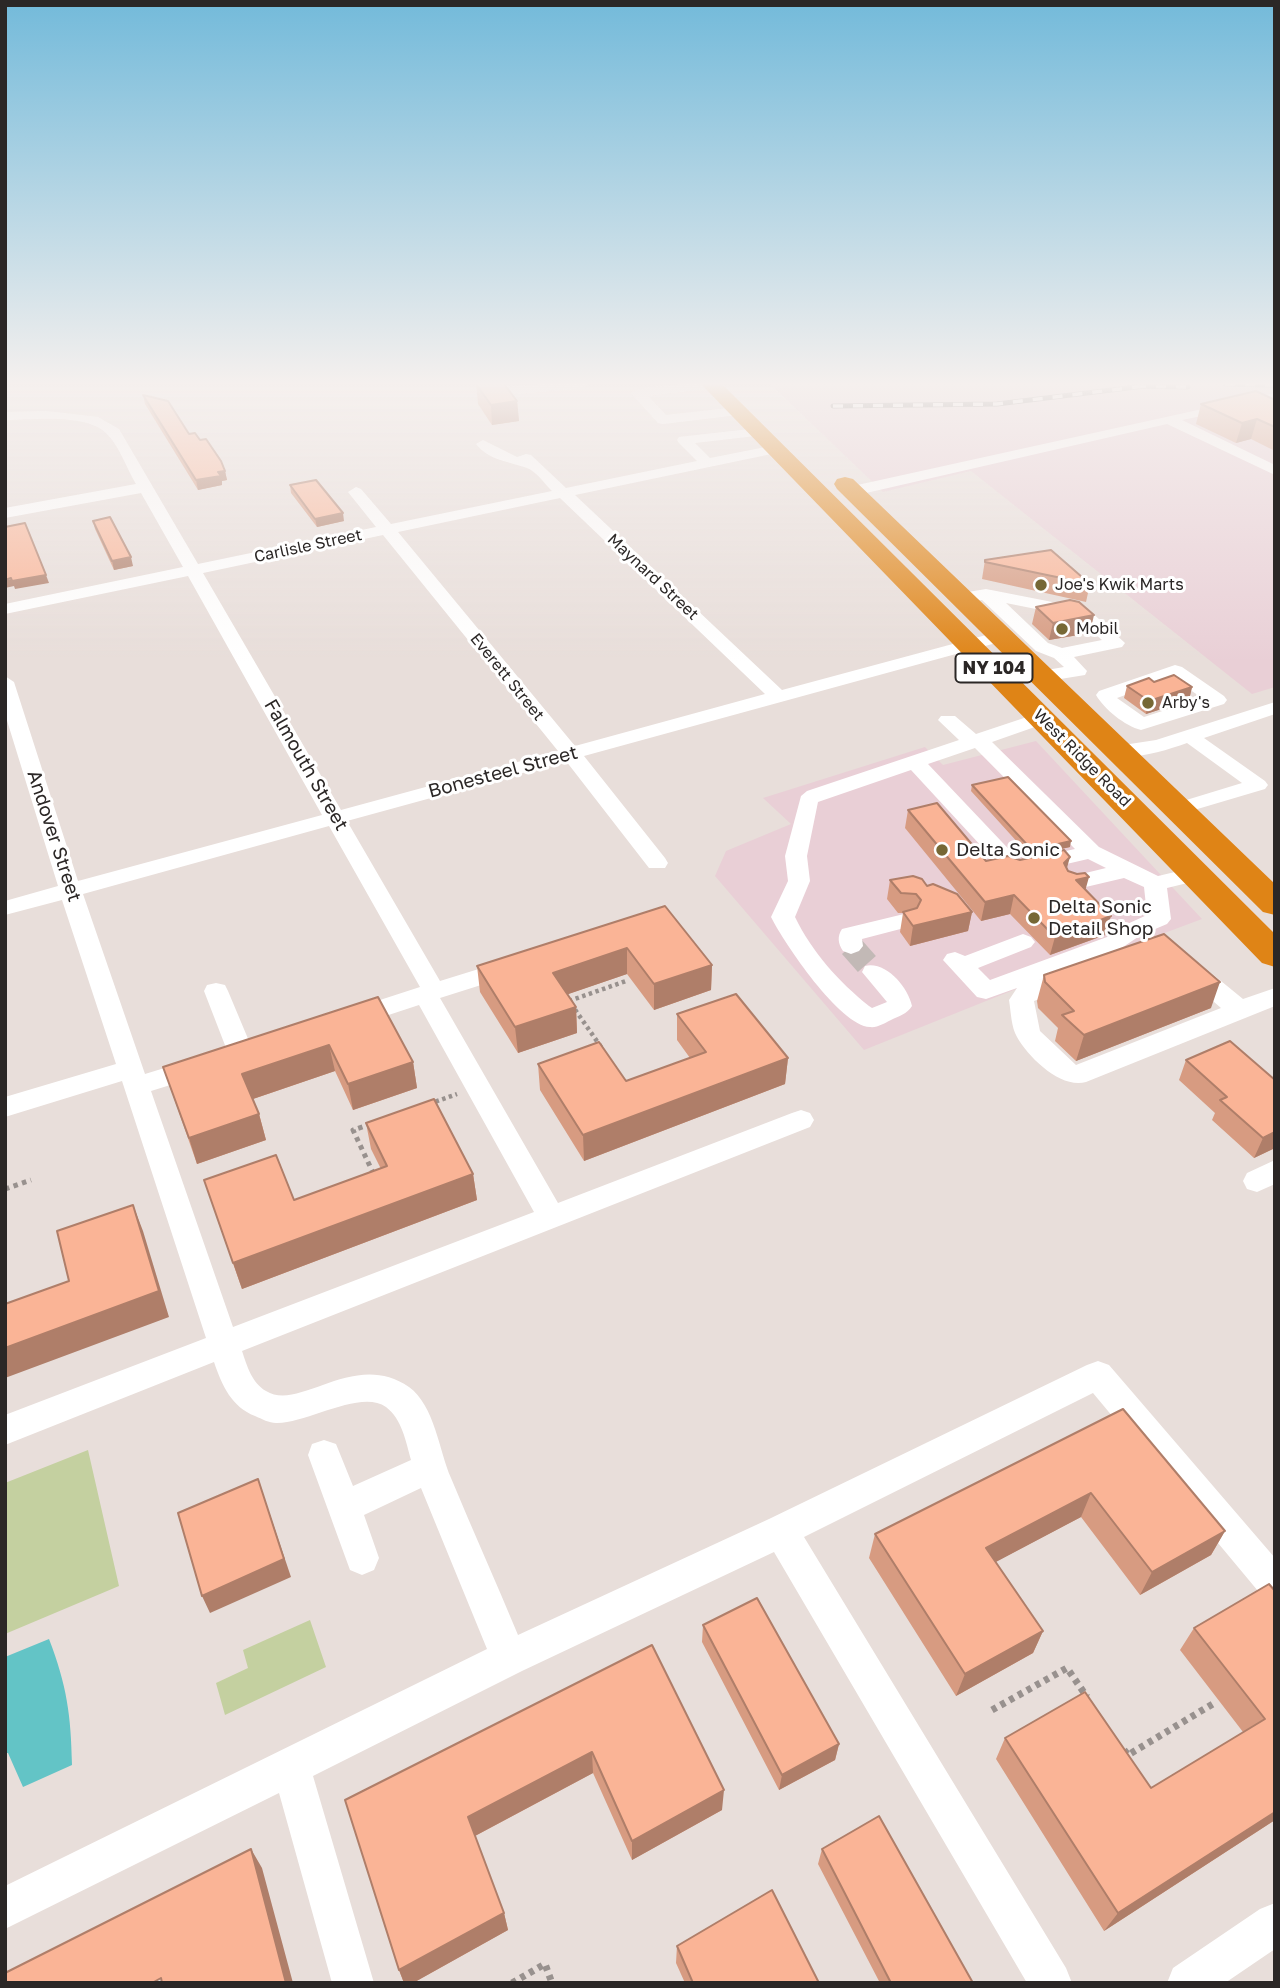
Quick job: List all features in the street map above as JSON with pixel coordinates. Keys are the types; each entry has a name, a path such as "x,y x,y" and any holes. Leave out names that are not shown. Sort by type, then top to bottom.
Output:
{"highway":[{"name":"West Ridge Road","path":"803,477 971,644 1275,955"},
{"name":"West Ridge Road","path":"838,477 974,596 1001,636 1274,904"}],"street":[{"name":"Falmouth Street","path":"141,477 417,961 429,993 478,1087 552,1217"},
{"name":"Maynard Street","path":"545,477 779,696"},
{"name":"Carlisle Street","path":"5,609 640,477"},
{"path":"853,491 915,477"},
{"path":"5,513 147,487"},
{"name":"Everett Street","path":"356,492 657,863"},
{"path":"974,596 1082,612 1116,643 1060,654"},
{"path":"974,596 1042,647 1060,654 1078,671 1042,676"},
{"name":"Bonesteel Street","path":"5,908 1001,636"},
{"path":"1175,671 1217,701 1141,724 1109,701 1106,695 1175,671"},
{"name":"Andover Street","path":"5,682 71,890 242,1391 251,1401 262,1407 292,1408 367,1388 384,1389 398,1397 417,1427 430,1468 509,1658"},
{"path":"1073,707 1109,701"},
{"path":"1194,708 1221,726"},
{"path":"1117,751 1150,748 1275,708"},
{"path":"874,972 898,999 900,1006 871,1019 857,1012 791,937 783,917 799,881 796,856 808,800 814,795 1042,718"},
{"path":"948,720 976,741 1041,808 1091,852 1155,884 1196,874"},
{"path":"1177,809 1258,785 1189,736"},
{"path":"915,762 1015,869 1091,852"},
{"path":"966,817 989,812 966,817"},
{"path":"997,850 1019,845"},
{"path":"1073,883 1127,870"},
{"path":"1031,948 963,968 986,991 1115,942 1133,930 1159,919 1155,884"},
{"path":"851,946 850,934 904,920"},
{"path":"1238,1009 1161,950 1027,993 1021,1000 1028,1034 1064,1071 1077,1075 1275,996"},
{"path":"333,1024 538,958"},
{"path":"216,990 242,1053"},
{"path":"5,1107 242,1053 268,1044"},
{"path":"5,1430 801,1120"},
{"path":"5,1908 509,1658 781,1531 1098,1375 1275,1585"},
{"path":"324,1455 362,1558"},
{"path":"344,1507 430,1468"},
{"path":"781,1531 1051,1983"},
{"path":"290,1766 353,1983"},
{"path":"1188,1983 1275,1924"}],"path":[{"path":"605,1055 569,1001 626,981"},
{"path":"587,1049 599,1045"},
{"path":"428,1104 478,1087"},
{"path":"378,1122 353,1130 378,1184"},
{"path":"5,1189 31,1180"},
{"path":"992,1710 1067,1668 1089,1700"},
{"path":"1120,1744 1128,1755 1216,1702"},
{"path":"513,1983 545,1964 552,1983"}],"shaded area":[{"path":"867,477 947,477 883,492"},
{"path":"978,477 1275,477 1275,687 1252,694"},
{"name":"Delta Sonic","path":"1036,741 1202,919 1031,983 864,1050 715,876 726,851 791,824 763,798 925,747 943,765"}],"green space":[{"path":"88,1450 119,1586 5,1634 5,1483"},
{"path":"310,1620 326,1667 225,1715 216,1683 248,1668 243,1650"}],"water":[{"path":"49,1639 67,1701 72,1765 23,1787 8,1753 5,1753 5,1657"}],"building":[{"path":"194,477 216,477 196,480"},
{"path":"316,480 343,513 315,519 290,485"},
{"path":"110,517 131,557 112,561 93,521"},
{"path":"25,523 46,575 5,580 5,527"},
{"path":"1051,550 1090,584 985,562 985,560"},
{"path":"1070,600 1079,602 1094,615 1053,623 1036,607"},
{"path":"1174,675 1192,687 1149,701 1127,686 1149,678 1154,682"},
{"path":"1008,777 1071,841 1032,850 972,785"},
{"path":"937,803 986,861 1008,856 1020,860 1064,850 1070,857 1064,863 1068,871 1085,873 1089,877 1076,880 1111,916 1055,937 1014,895 985,902 908,810"},
{"path":"913,876 922,879 927,886 933,884 957,894 972,912 913,926 903,912 917,908 921,900 916,894 901,893 890,880"},
{"path":"665,906 712,965 654,984 627,948 553,973 576,1007 515,1027 477,966"},
{"path":"1164,934 1220,982 1084,1035 1062,1015 1074,1011 1045,982 1044,975"},
{"path":"736,994 788,1058 583,1135 538,1064 599,1042 626,1081 706,1052 677,1014"},
{"path":"378,997 413,1062 348,1084 329,1045 242,1074 259,1114 189,1138 163,1067"},
{"path":"1230,1041 1275,1080 1275,1132 1263,1138 1220,1100 1227,1097 1186,1060"},
{"path":"434,1099 473,1174 233,1263 204,1180 276,1155 294,1200 387,1166 366,1123"},
{"path":"133,1205 159,1291 5,1348 5,1304 69,1281 57,1231"},
{"path":"1123,1409 1225,1531 1152,1572 1091,1493 986,1548 1043,1631 965,1674 875,1534"},
{"path":"258,1479 284,1559 202,1596 178,1513"},
{"path":"1269,1584 1275,1591 1275,1812 1118,1913 1005,1738 1085,1692 1151,1788 1265,1719 1194,1628"},
{"path":"757,1598 839,1744 782,1775 703,1625"},
{"path":"652,1645 724,1790 632,1841 592,1752 468,1817 504,1913 399,1970 345,1800"},
{"path":"879,1816 973,1983 891,1983 822,1849"},
{"path":"251,1849 286,1983 162,1983 161,1978 152,1983 5,1983 5,1973"},
{"path":"772,1890 819,1983 693,1983 677,1946"}],"tunnel":[{"path":"851,946 874,972"}],"place":[{"name":"Joe's Kwik Marts","path":"1041,585"},
{"name":"Mobil","path":"1062,629"},
{"name":"Arby's","path":"1148,703"},
{"name":"Delta Sonic","path":"942,850"},
{"name":"Delta Sonic Detail Shop","path":"1034,918"}]}
